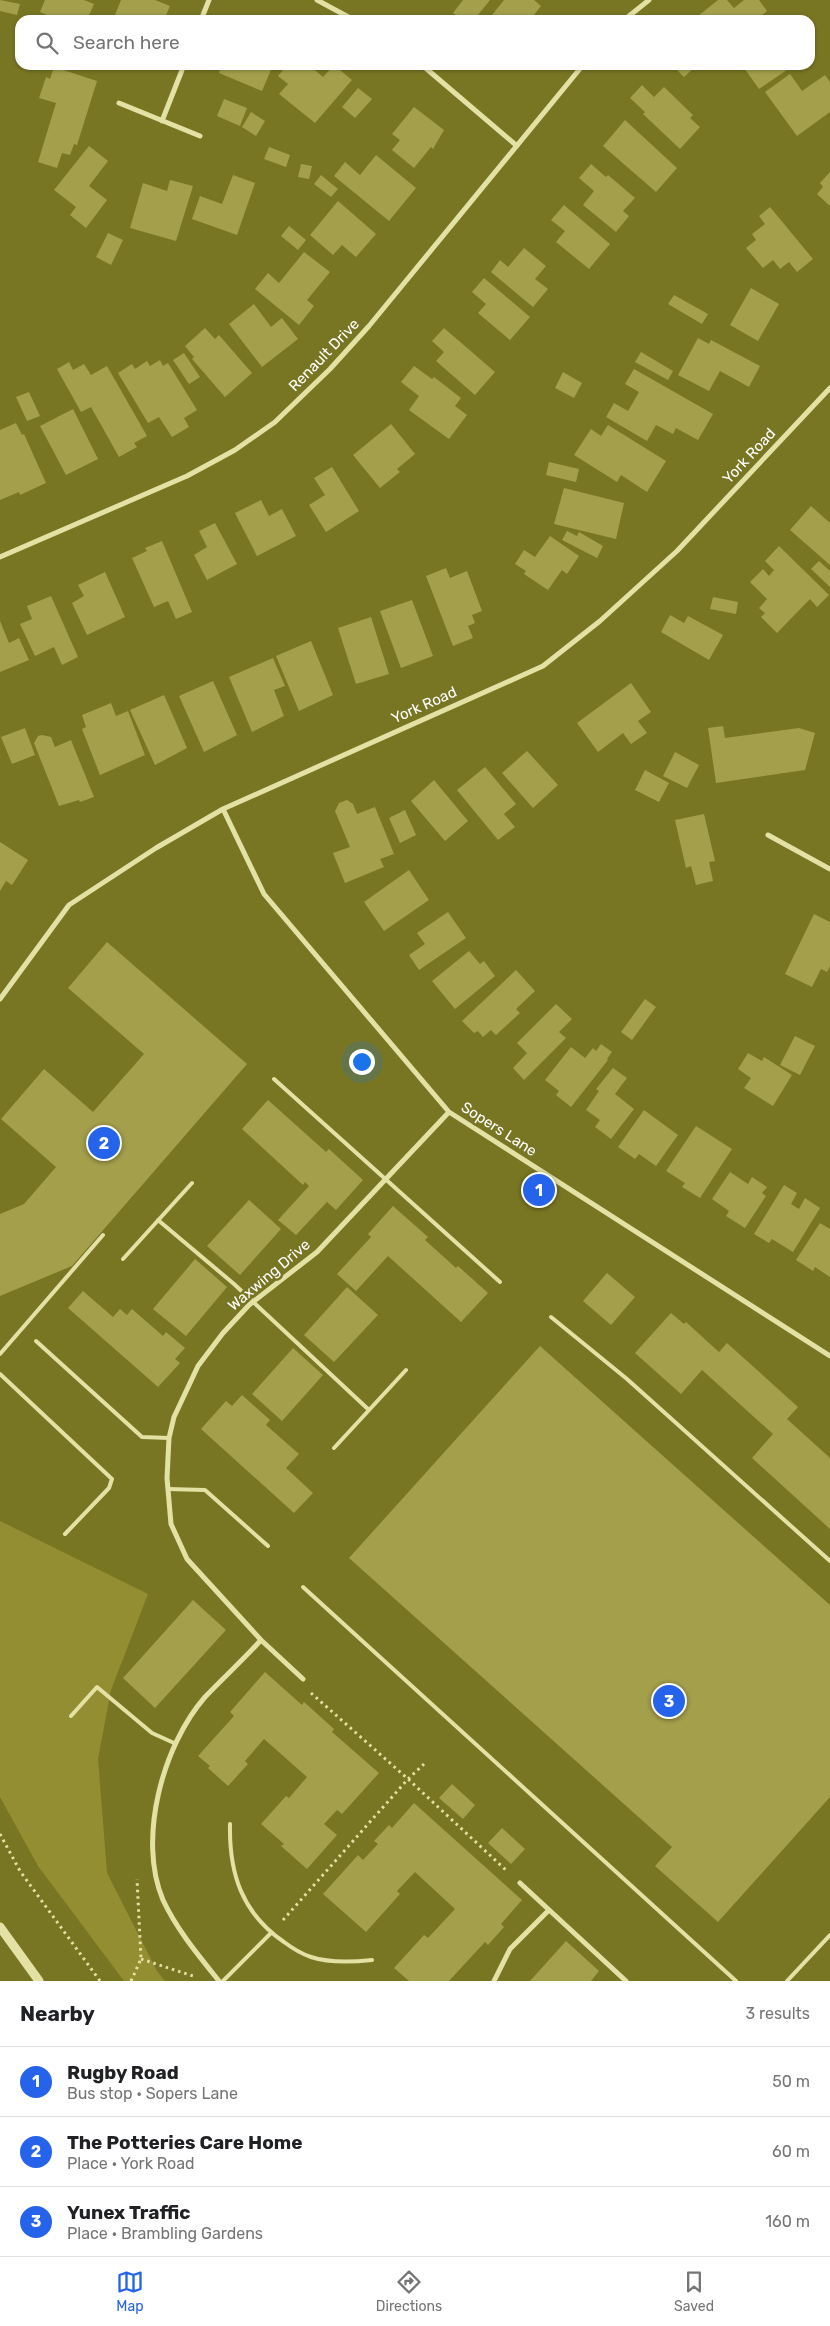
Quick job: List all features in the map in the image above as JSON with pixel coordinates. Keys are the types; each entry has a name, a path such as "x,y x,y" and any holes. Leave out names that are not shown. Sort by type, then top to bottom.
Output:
{"street":[{"path":"203,15 209,0"},
{"path":"317,0 345,15"},
{"path":"630,15 649,0"},
{"path":"162,121 182,70"},
{"path":"428,70 517,146"},
{"name":"Renault Drive","path":"0,557 187,476 235,450 275,422 330,369 369,326 579,70"},
{"path":"119,103 200,136"},
{"name":"York Road","path":"0,999 2,992 69,905 156,848 223,809 543,666 600,621 677,550 830,388"},
{"name":"Sopers Lane","path":"223,809 264,894 449,1112 830,1356"},
{"path":"768,835 830,869"},
{"name":"Waxwing Drive","path":"303,1679 261,1640 187,1559 171,1524 168,1489 169,1438 174,1417 198,1366 223,1333 252,1303 317,1252 449,1112"},
{"path":"219,1981 190,1946 163,1900 154,1867 154,1826 158,1798 174,1743 204,1698 261,1640"},
{"path":"520,1883 548,1911 626,1981"},
{"path":"494,1981 510,1949 548,1911"},
{"path":"0,1927 39,1981"}],"lane":[{"path":"274,1079 500,1282"},
{"path":"123,1259 192,1183"},
{"path":"158,1220 234,1284 252,1303 370,1410"},
{"path":"0,1354 103,1235"},
{"path":"550,1317 627,1379 830,1561"},
{"path":"36,1341 142,1437 169,1438"},
{"path":"334,1448 406,1370"},
{"path":"0,1374 112,1479 109,1488 65,1534"},
{"path":"168,1489 205,1490 268,1546"},
{"path":"303,1587 736,1981"},
{"path":"71,1716 97,1687 152,1734 174,1743"},
{"path":"230,1824 230,1848 240,1893 256,1917 271,1933 311,1957 342,1961 372,1960"},
{"path":"224,1981 271,1933"},
{"path":"787,1981 830,1935"}],"path":[{"path":"303,1679 312,1696 408,1779 520,1883"},
{"path":"271,1933 408,1779 424,1764"},
{"path":"0,1834 20,1871 100,1981"},
{"path":"131,1981 141,1959 136,1871 154,1867"},
{"path":"141,1959 191,1977 213,1973"}],"shaded area":[{"path":"0,1521 148,1594 111,1690 98,1759 107,1873 157,1971 165,1981 124,1981 38,1866 0,1797"}],"building":[{"path":"0,0 20,4 17,15 0,11"},
{"path":"45,0 84,0 94,4 89,15 47,15 40,12"},
{"path":"121,0 155,0 170,6 166,15 115,15"},
{"path":"463,0 490,0 478,15 456,15 453,13"},
{"path":"504,0 534,0 541,6 534,15 492,15"},
{"path":"718,0 727,0 734,8 744,0 759,0 767,11 762,15 699,15"},
{"path":"53,70 63,70 97,81 77,145 74,144 70,155 62,153 57,168 38,162 56,103 39,98 46,77 50,79"},
{"path":"220,70 271,70 262,91 219,73"},
{"path":"283,70 315,70 323,77 329,70 340,70 352,80 315,123 279,94 288,84 278,76"},
{"path":"677,70 692,70 684,77"},
{"path":"746,70 787,70 759,89"},
{"path":"790,74 802,91 825,75 830,82 830,112 797,136 765,92"},
{"path":"642,85 654,97 664,87 693,115 690,118 700,127 680,149 643,114 645,112 630,98"},
{"path":"358,88 372,99 355,118 342,107"},
{"path":"224,99 247,108 240,126 217,116"},
{"path":"414,107 444,130 433,149 431,147 414,168 392,150 400,140 392,134"},
{"path":"251,112 265,121 256,136 242,127"},
{"path":"625,120 677,168 656,192 603,146"},
{"path":"89,146 108,161 89,186 107,200 86,228 70,215 76,207 54,190"},
{"path":"269,147 290,155 286,167 264,159"},
{"path":"376,155 416,188 389,221 334,176 345,162 360,175"},
{"path":"301,164 312,166 309,179 298,177"},
{"path":"591,164 606,177 608,175 635,198 623,211 629,216 616,232 583,205 594,191 579,178"},
{"path":"830,172 830,206 817,194 823,187 820,183"},
{"path":"233,175 255,183 237,235 192,219 200,196 222,204"},
{"path":"321,175 338,189 331,197 314,184"},
{"path":"170,180 193,186 176,241 130,228 143,183 167,191"},
{"path":"338,201 376,234 356,257 342,245 333,255 310,235"},
{"path":"564,205 610,244 589,269 556,242 565,231 551,220"},
{"path":"770,207 813,259 797,272 789,262 780,269 773,260 763,268 746,248 756,240 752,234 765,224 759,216"},
{"path":"289,226 306,240 298,250 281,236"},
{"path":"108,233 123,240 111,265 96,257"},
{"path":"524,248 546,266 535,279 548,289 533,307 491,272 500,260 508,267"},
{"path":"304,252 330,272 307,300 314,306 299,325 255,289 268,273 279,283"},
{"path":"484,278 530,317 510,340 478,313 486,304 472,292"},
{"path":"751,288 779,304 758,341 730,325"},
{"path":"674,295 708,314 702,324 668,304"},
{"path":"254,304 271,327 282,318 298,339 262,367 229,324"},
{"path":"205,328 215,339 219,335 252,373 225,397 192,359 194,357 185,346"},
{"path":"444,328 495,372 475,395 436,361 444,352 432,341"},
{"path":"698,338 709,344 711,340 760,366 749,387 720,371 709,391 678,375"},
{"path":"641,352 673,371 668,380 635,362"},
{"path":"184,353 200,377 189,384 173,360"},
{"path":"160,360 163,366 168,363 197,410 184,418 189,427 172,437 159,417 148,423 118,373 132,364 135,369 147,361 150,366"},
{"path":"69,362 73,370 84,364 91,375 107,366 147,436 134,443 137,447 119,457 91,407 81,412 57,369"},
{"path":"414,366 432,379 434,377 461,398 455,406 467,415 449,439 409,410 419,396 401,382"},
{"path":"634,369 713,414 698,440 676,428 673,434 656,425 647,441 606,417 614,403 628,411 639,392 625,384"},
{"path":"563,372 582,383 574,398 555,388"},
{"path":"29,392 40,416 27,421 16,397"},
{"path":"73,409 98,459 66,475 40,426"},
{"path":"16,423 22,435 24,434 46,483 20,495 19,492 0,500 0,430"},
{"path":"391,424 415,454 397,469 400,472 380,488 353,455"},
{"path":"608,425 666,461 647,492 621,475 617,482 574,455 591,429 601,436"},
{"path":"549,462 579,469 576,482 546,475"},
{"path":"332,467 359,511 326,532 309,505 325,495 314,478"},
{"path":"564,488 624,503 616,539 554,524"},
{"path":"261,500 269,516 282,509 296,536 257,556 235,513"},
{"path":"811,506 830,523 830,565 790,530"},
{"path":"215,523 237,564 207,580 194,555 207,547 199,531"},
{"path":"567,531 577,536 579,532 603,546 597,558 562,540"},
{"path":"550,536 579,556 567,574 562,570 548,590 524,574 526,571 515,564 524,550 535,557"},
{"path":"162,541 192,612 176,619 168,601 154,607 132,558 147,551 145,548"},
{"path":"779,546 829,595 817,607 810,599 777,633 761,617 765,613 759,608 767,599 750,582 763,569 769,576 774,570 765,561"},
{"path":"819,561 830,571 830,587 811,569"},
{"path":"446,568 450,578 467,571 482,611 472,615 475,623 468,626 473,638 453,646 426,576"},
{"path":"105,572 125,617 87,635 72,603 84,596 78,585"},
{"path":"51,596 78,657 62,665 54,647 35,656 20,624 32,619 27,606"},
{"path":"713,597 738,602 736,614 710,609"},
{"path":"412,600 433,656 401,668 380,611"},
{"path":"670,615 684,623 688,616 723,635 709,660 661,632"},
{"path":"371,617 389,674 356,684 338,628"},
{"path":"0,621 9,643 19,638 29,660 0,672"},
{"path":"311,641 333,695 299,711 276,656"},
{"path":"273,658 285,686 274,690 284,716 252,732 229,677"},
{"path":"213,681 237,735 204,752 179,696"},
{"path":"631,683 651,712 638,721 647,733 631,744 623,733 598,752 577,723"},
{"path":"164,695 187,748 155,765 130,710"},
{"path":"111,703 116,716 128,711 145,755 100,775 82,729 86,727 82,715"},
{"path":"723,726 725,738 799,728 815,733 805,770 716,783 708,728"},
{"path":"25,728 35,755 12,764 1,737"},
{"path":"38,736 51,737 55,747 71,740 94,797 59,806 34,743"},
{"path":"527,751 558,785 533,808 502,773"},
{"path":"675,752 699,765 687,788 663,776"},
{"path":"485,767 516,804 504,814 515,827 498,840 457,790"},
{"path":"645,770 669,783 659,802 635,790"},
{"path":"434,780 468,821 445,841 411,801"},
{"path":"347,800 353,804 357,814 375,807 394,854 380,859 384,867 345,883 333,853 350,847 335,811 339,803"},
{"path":"405,810 416,835 400,843 389,818"},
{"path":"704,814 715,861 709,862 713,881 696,885 691,866 686,868 675,820"},
{"path":"0,842 28,860 12,885 6,881 0,891"},
{"path":"409,870 429,900 384,931 364,902"},
{"path":"448,912 466,938 419,970 409,955 425,944 417,933"},
{"path":"814,914 830,922 830,966 827,972 821,969 812,987 785,974"},
{"path":"107,942 247,1064 72,1266 0,1296 0,1214 24,1204 56,1167 1,1119 44,1069 93,1112 144,1054 68,988"},
{"path":"469,951 480,964 484,961 495,976 455,1009 432,981"},
{"path":"516,970 535,991 516,1009 520,1013 496,1035 491,1030 483,1037 478,1031 474,1033 462,1021"},
{"path":"645,999 656,1007 632,1040 621,1032"},
{"path":"556,1004 572,1019 559,1032 566,1038 524,1080 513,1068 527,1053 517,1043"},
{"path":"795,1036 815,1046 800,1075 780,1065"},
{"path":"601,1044 612,1052 608,1060 571,1107 556,1095 559,1091 545,1080 571,1047 585,1058 593,1048 596,1051"},
{"path":"748,1053 762,1061 764,1057 792,1075 773,1106 744,1088 751,1078 738,1069"},
{"path":"613,1068 627,1078 615,1094 634,1109 611,1139 595,1127 600,1120 586,1110 599,1091 596,1089"},
{"path":"268,1100 326,1152 329,1149 363,1180 336,1210 327,1202 296,1235 278,1220 309,1186 305,1182 303,1185 242,1129"},
{"path":"644,1110 678,1135 656,1166 639,1154 635,1159 618,1147"},
{"path":"696,1126 732,1149 700,1198 682,1187 685,1183 666,1171"},
{"path":"730,1172 748,1184 752,1177 767,1187 762,1193 766,1196 745,1228 726,1216 729,1211 712,1199"},
{"path":"784,1185 797,1193 791,1204 799,1209 805,1198 820,1208 793,1252 772,1239 769,1243 754,1234"},
{"path":"249,1200 281,1229 240,1275 207,1246"},
{"path":"393,1206 428,1237 425,1240 488,1293 461,1322 388,1256 356,1291 337,1274 371,1237 368,1234"},
{"path":"820,1223 830,1229 830,1277 815,1267 813,1271 796,1260"},
{"path":"195,1259 227,1287 186,1336 153,1309"},
{"path":"607,1273 635,1297 611,1325 583,1301"},
{"path":"347,1287 378,1315 334,1362 304,1335"},
{"path":"83,1291 113,1317 120,1309 127,1315 132,1309 163,1336 166,1332 185,1348 175,1359 180,1363 158,1387 68,1308"},
{"path":"671,1313 684,1324 686,1322 719,1352 727,1343 798,1407 787,1419 830,1458 830,1529 752,1458 773,1434 702,1370 681,1394 635,1353"},
{"path":"540,1346 830,1605 830,1797 718,1922 655,1866 672,1847 349,1558"},
{"path":"293,1348 323,1375 282,1421 252,1394"},
{"path":"242,1395 270,1420 266,1425 299,1454 286,1468 313,1493 294,1513 201,1429 226,1401 232,1406"},
{"path":"193,1600 226,1630 155,1708 123,1678"},
{"path":"265,1672 302,1705 304,1702 334,1729 332,1732 379,1773 342,1814 337,1810 324,1824 337,1835 307,1869 281,1846 284,1844 261,1824 286,1796 289,1798 307,1777 264,1739 245,1761 248,1764 228,1786 198,1756 234,1716 230,1712"},
{"path":"452,1784 475,1805 463,1819 439,1798"},
{"path":"414,1803 522,1900 501,1924 504,1927 488,1945 485,1942 449,1981 409,1981 394,1968 424,1935 428,1938 455,1909 415,1872 397,1891 400,1894 366,1932 323,1894 358,1855 363,1860 378,1844 374,1841 389,1825 392,1828"},
{"path":"502,1828 525,1849 511,1864 488,1843"},
{"path":"566,1941 599,1971 591,1981 530,1981"}],"place":[{"name":"The Potteries Care Home","path":"104,1143"},
{"name":"Rugby Road","path":"539,1190"},
{"name":"Yunex Traffic","path":"669,1701"}]}
